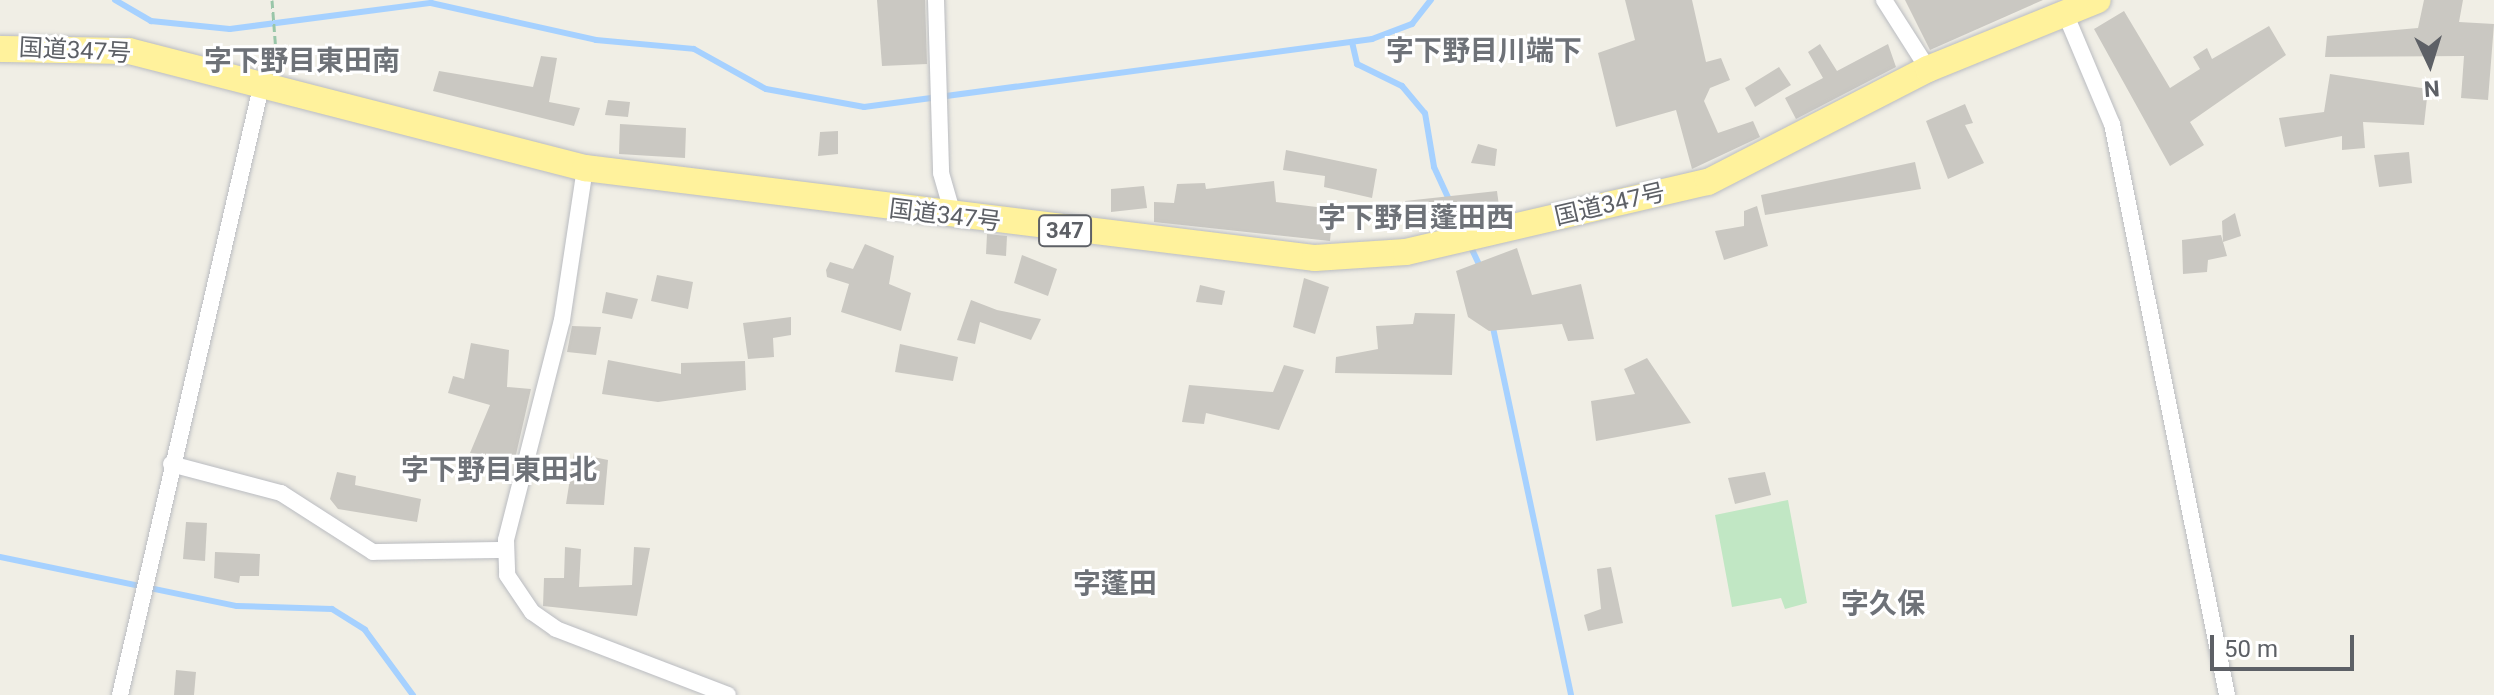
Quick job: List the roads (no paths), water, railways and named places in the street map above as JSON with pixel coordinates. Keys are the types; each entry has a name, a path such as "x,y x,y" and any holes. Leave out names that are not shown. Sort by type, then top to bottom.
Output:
{"highway":[{"name":"国道347号","path":"0,49 129,51 585,168 954,218 1315,258 1406,252 1708,182 1928,69 2098,0"}],"street":[{"path":"936,0 942,117 941,173 954,218"},
{"path":"1884,0 1928,69"},
{"path":"2065,13 2112,124 2227,695"},
{"path":"120,695 171,464 270,86"},
{"path":"585,168 562,320 505,550 516,594 543,622 728,695"},
{"path":"171,464 281,493 373,552 505,550"}],"waterway":[{"path":"115,0 151,21 230,29 431,3 596,40 694,49 766,89 864,107 1372,39 1412,24 1431,0"},
{"path":"1352,42 1357,64 1402,86 1425,113 1434,167 1451,204"},
{"path":"1469,243 1481,269"},
{"path":"1492,323 1571,695"},
{"path":"0,557 237,606 332,609 365,630 413,695"}],"district":[{"name":"字下野目川端下","path":"1484,51"},
{"name":"字下野目東田南","path":"302,61"},
{"name":"字下野目蓬田西","path":"1416,218"},
{"name":"字下野目東田北","path":"499,470"},
{"name":"字蓬田","path":"1115,584"},
{"name":"字久保","path":"1883,604"}]}
